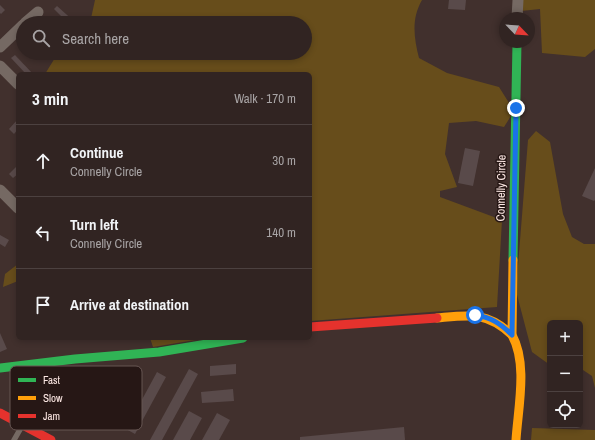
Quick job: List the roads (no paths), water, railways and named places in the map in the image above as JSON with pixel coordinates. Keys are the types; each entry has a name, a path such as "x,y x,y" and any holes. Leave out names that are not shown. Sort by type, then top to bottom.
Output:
{"street":[{"path":"517,12 518,0"},
{"path":"34,16 38,12"},
{"path":"0,47 16,32"},
{"name":"Connelly Circle","path":"512,335 517,48"},
{"path":"0,66 16,82"},
{"path":"0,190 16,206"},
{"name":"Connelly Circle","path":"312,327 475,315 487,316 512,335 518,346 521,362 516,440"},
{"path":"17,366 75,359 159,352 231,340"},
{"path":"0,368 10,367"},
{"path":"0,413 10,418"},
{"path":"32,430 51,440"}],"lane":[{"path":"14,440 20,430"}]}
